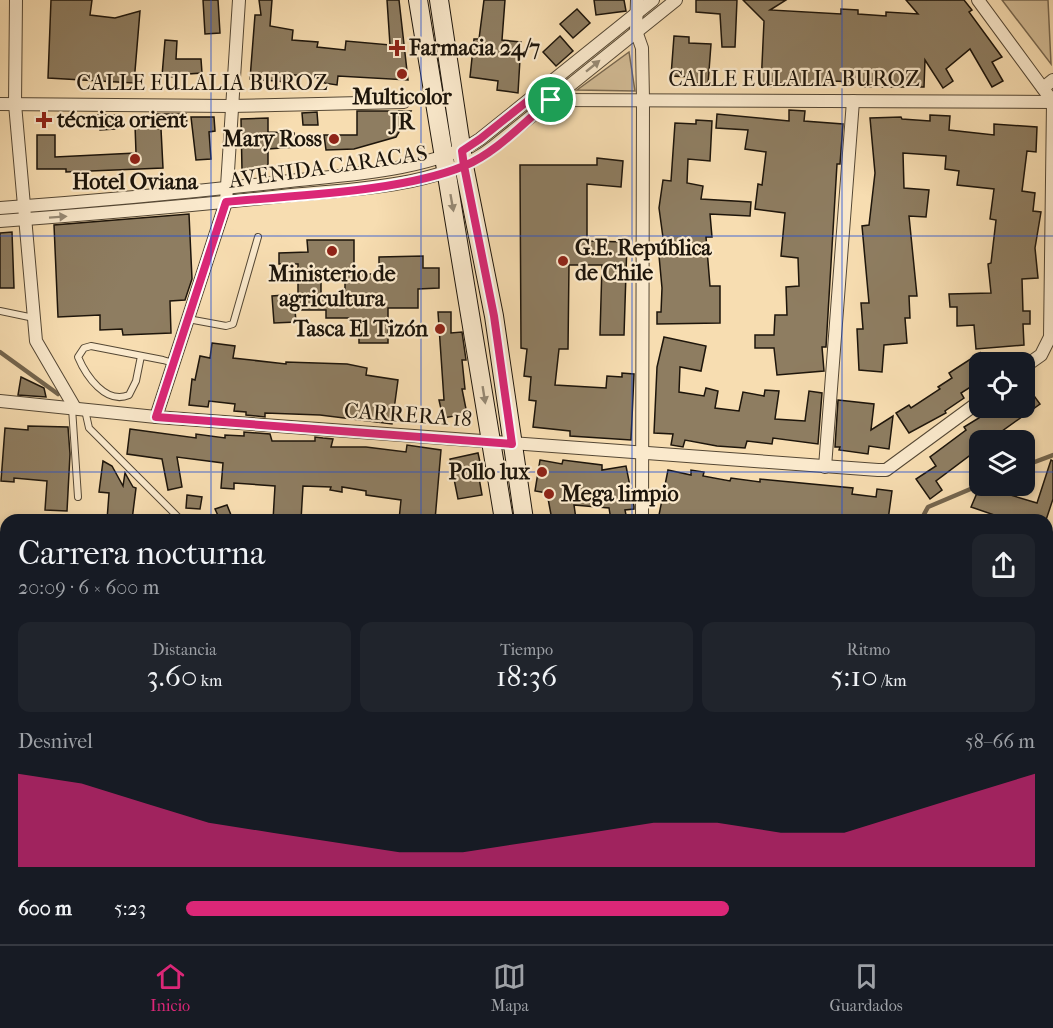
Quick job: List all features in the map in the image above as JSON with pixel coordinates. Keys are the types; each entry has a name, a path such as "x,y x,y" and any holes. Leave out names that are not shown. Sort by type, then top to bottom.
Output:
{"street":[{"path":"16,0 15,104 36,341 77,408"},
{"path":"156,417 226,202 230,106 239,0"},
{"path":"418,0 503,514"},
{"path":"439,0 463,158 494,316 523,514"},
{"name":"AVENIDA CARACAS","path":"463,158 480,139 535,95 637,6 653,0"},
{"name":"AVENIDA CARACAS","path":"0,221 226,202 369,187 463,158 479,158 676,0"},
{"path":"978,0 1048,84 1053,102 1050,337 1041,355 1035,359"},
{"path":"637,6 636,31 642,48 643,99 642,514"},
{"name":"CALLE EULALIA BUROZ","path":"535,95 551,100 1053,102"},
{"path":"825,467 853,101"},
{"name":"CALLE EULALIA BUROZ","path":"0,104 230,106 404,102"},
{"name":"AVENIDA CARACAS","path":"0,208 226,189 332,177 410,165 445,164"},
{"name":"CARRERA 18","path":"0,401 156,417 886,470 969,408"}],"lane":[{"path":"188,319 226,326 233,324 258,237"},
{"path":"0,311 34,318"},
{"path":"141,356 133,389 129,395 116,398 102,391 78,357 84,348 91,346 141,356 173,363"},
{"path":"77,408 78,497"},
{"path":"77,408 89,428 175,514"}],"shaded area":[{"path":"1002,0 1048,0 1051,64"},
{"path":"629,52 635,91 577,90"}],"building":[{"path":"51,0 92,0 90,15 115,18 140,11 134,83 48,78"},
{"path":"203,0 218,0 220,33 205,34"},
{"path":"259,0 272,0 270,26 293,30 292,40 318,42 317,47 345,50 346,41 390,45 387,0 399,0 408,80 338,76 337,85 324,83 325,79 288,74 287,82 250,79 255,15 261,15"},
{"path":"484,0 505,0 502,40 521,42 518,93 497,90 498,81 470,77 474,39 479,39"},
{"path":"594,0 624,0 626,11 596,15"},
{"path":"696,0 737,0 735,47 722,47 720,14 696,12"},
{"path":"743,0 786,0 770,10 841,14 841,9 858,10 858,14 886,16 886,12 918,14 906,0 964,0 972,10 969,12 1002,57 992,62 1003,81 992,87 970,49 946,69 953,81 943,88 925,60 924,87 861,87 861,82 830,81 830,86 778,83 778,87 761,86 764,21"},
{"path":"577,9 590,23 573,38 560,24"},
{"path":"560,36 573,51 556,66 543,52"},
{"path":"674,36 689,37 689,43 711,44 708,84 693,83 693,77 671,76"},
{"path":"165,40 177,41 176,59 201,59 202,73 174,75 174,77 162,76"},
{"path":"789,110 805,111 804,121 843,124 840,164 837,164 826,347 822,347 824,371 777,375 774,348 755,348 755,335 774,335 775,315 787,315 786,287 799,286 798,258 781,256 785,213 755,209 758,184 762,185 766,152 745,149 748,130 716,128 717,114 789,121"},
{"path":"357,111 411,111 396,137 354,149 326,150 324,135 357,135"},
{"path":"317,112 318,125 303,125 302,113"},
{"path":"153,114 186,114 187,123 153,125"},
{"path":"98,115 114,115 115,129 100,130"},
{"path":"930,115 950,116 949,130 994,135 994,124 1037,127 1036,152 1027,151 1022,191 1035,193 1033,211 1041,212 1035,248 1038,278 1022,279 1023,311 1030,311 1030,324 1023,324 1024,345 976,349 974,325 957,326 957,307 950,307 949,294 991,293 988,264 991,263 996,220 990,219 994,189 957,185 959,171 945,169 946,156 903,153 904,188 929,190 926,217 909,216 917,296 909,296 910,318 905,318 907,343 884,345 882,372 859,370 857,329 863,329 861,303 869,303 862,226 869,225 875,173 870,118 901,117 902,119 930,121"},
{"path":"191,117 214,117 215,131 209,132 211,159 196,160"},
{"path":"268,118 268,132 294,133 295,147 268,149 268,169 242,170 241,119"},
{"path":"696,120 712,121 710,161 688,159 687,183 703,186 701,199 751,202 750,216 710,214 712,237 706,237 710,286 720,286 720,323 657,324 657,312 661,312 662,288 658,245 664,245 659,208 663,180 671,181 675,123 696,124"},
{"path":"135,125 161,129 163,168 66,172 66,169 37,169 37,135 55,135 55,157 136,153"},
{"path":"597,158 623,161 621,187 587,184 587,241 627,242 624,335 600,335 602,265 569,265 568,349 559,349 555,385 606,388 607,376 622,377 622,373 634,374 631,440 570,436 570,431 533,427 536,401 529,400 531,377 524,376 527,349 521,348 520,165 597,165"},
{"path":"189,214 192,279 185,300 170,301 171,333 123,335 122,329 100,330 100,315 58,317 54,225"},
{"path":"12,232 14,288 0,288 0,233"},
{"path":"307,240 354,240 354,273 321,273 321,299 345,299 345,274 379,274 379,257 423,256 423,268 439,268 439,288 418,289 418,308 388,308 388,343 359,343 359,318 326,318 326,310 295,310 296,322 274,323 272,296 298,294 298,264 279,264 279,253 308,252"},
{"path":"438,312 451,312 451,333 462,332 466,360 462,360 465,389 462,389 467,414 443,418 439,400 444,400"},
{"path":"664,337 706,346 701,371 680,367 679,392 704,396 706,388 718,391 715,408 739,411 743,392 764,396 765,390 779,391 775,419 805,421 809,391 822,393 818,444 773,438 772,444 747,441 745,448 685,440 683,447 671,445 673,434 654,433 657,367"},
{"path":"212,343 235,346 233,358 286,364 286,362 347,364 367,368 366,375 398,380 392,424 320,415 265,413 265,417 246,415 246,412 234,411 235,404 209,401 208,407 189,405 192,379 195,380 200,356 210,358"},
{"path":"969,360 969,388 961,393 964,398 945,411 946,413 909,433 896,413 909,405 911,408 940,389 938,387 952,378 949,373"},
{"path":"21,377 44,388 46,397 18,395"},
{"path":"1035,397 1040,404 1035,408"},
{"path":"838,400 874,404 871,430 893,416 889,449 869,446 868,454 839,450 840,447 835,447"},
{"path":"979,418 1020,418 1003,430 969,430 969,456 936,481 942,490 930,499 916,479 936,466 930,457 966,430 964,427"},
{"path":"28,426 68,427 70,454 67,511 45,510 47,481 14,478 14,482 1,481 5,428 28,430"},
{"path":"130,429 196,438 196,434 225,438 225,435 244,436 244,432 270,434 272,441 315,441 315,437 333,439 331,447 366,447 406,452 407,445 441,450 436,514 400,514 401,500 366,495 366,491 342,487 342,492 330,490 331,487 303,486 301,514 273,514 275,486 234,483 234,489 221,488 223,463 177,457 182,487 168,490 162,459 127,454"},
{"path":"478,453 482,471 478,472 482,495 458,499 450,459"},
{"path":"540,460 562,464 563,460 602,465 602,470 626,466 634,509 625,510 626,514 610,514 609,508 574,505 575,514 551,514 547,493 535,491"},
{"path":"1051,460 1053,461 1053,499 1048,514 991,514 971,507 976,496 1014,496 1037,503"},
{"path":"103,461 112,466 123,486 125,473 133,487 136,488 133,514 107,514 109,493 99,492"},
{"path":"668,470 691,475 691,470 704,472 703,476 730,481 731,478 760,482 760,479 853,488 852,494 876,497 877,489 892,491 889,514 659,514"},
{"path":"187,495 202,497 200,509 186,508"},
{"path":"227,505 231,514 217,514 215,509"}],"waterway":[{"path":"0,352 58,394"},
{"path":"1035,462 1053,455"},
{"path":"924,514 928,507 969,490"}],"place":[{"name":"Farmacia 24/7","path":"397,48"},
{"name":"Multicolor JR","path":"402,74"},
{"name":"técnica orient","path":"44,120"},
{"name":"Mary Ross","path":"334,139"},
{"name":"Hotel Oviana","path":"135,159"},
{"name":"Ministerio de agricultura","path":"332,251"},
{"name":"G.E. República de Chile","path":"563,261"},
{"name":"Tasca El Tizón","path":"440,329"},
{"name":"Pollo lux","path":"542,472"},
{"name":"Mega limpio","path":"549,494"}],"route":[{"path":"551,100 479,158 464,166 446,172 369,187 226,202 156,417 512,444 494,316 464,166 462,151 535,95 551,100"}]}
